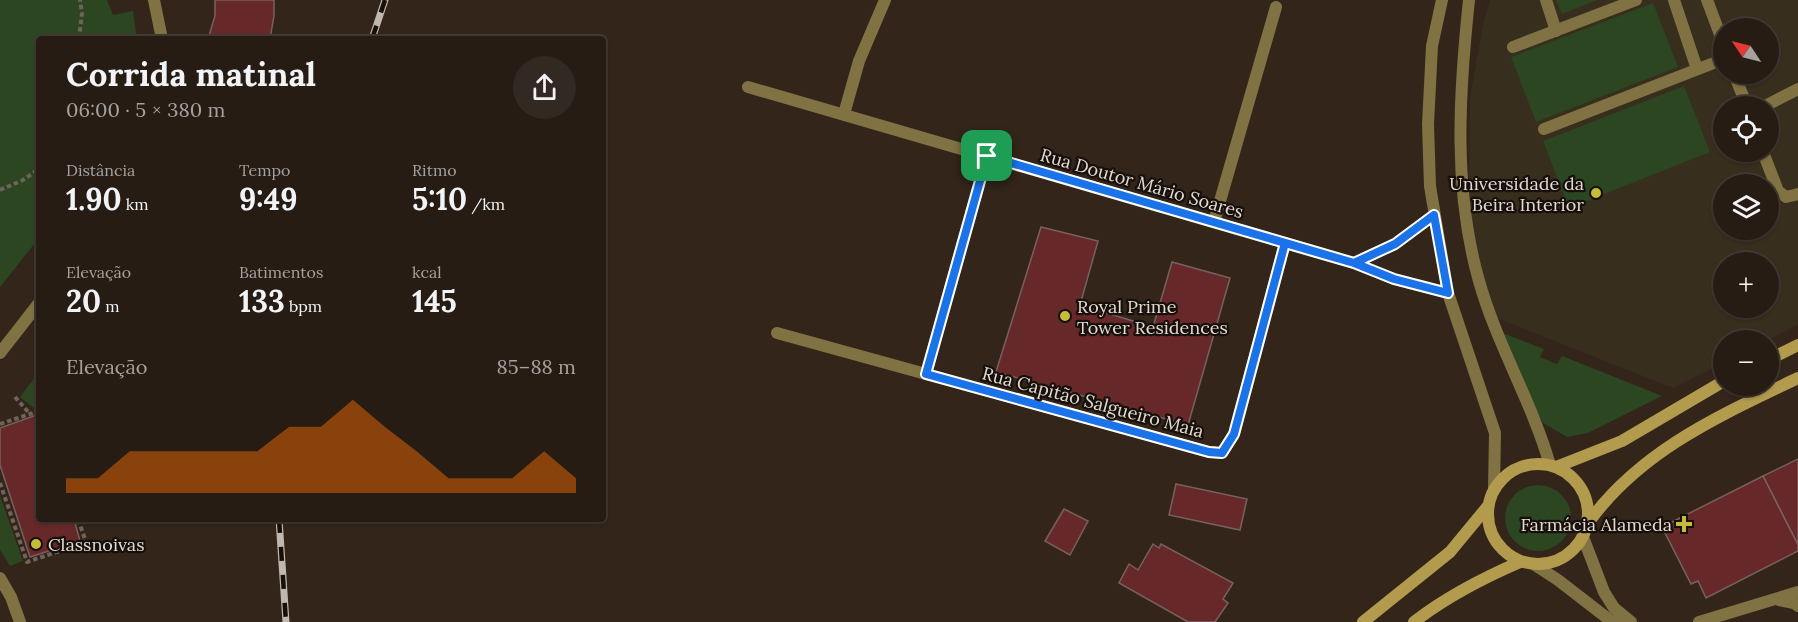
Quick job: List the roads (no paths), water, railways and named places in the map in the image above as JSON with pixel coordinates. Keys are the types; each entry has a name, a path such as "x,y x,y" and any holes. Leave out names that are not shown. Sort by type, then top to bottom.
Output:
{"main road":[{"path":"1779,354 1798,345"},
{"path":"1588,523 1600,506 1637,469 1667,448 1698,428 1798,378"},
{"path":"1553,466 1622,441 1713,388"},
{"path":"1533,464 1553,466 1571,476 1582,489 1588,506 1588,523 1584,537 1575,549 1550,564 1535,565 1520,562 1505,553 1494,540 1488,523 1488,506 1494,489 1504,477 1518,468 1533,464"},
{"path":"1363,622 1450,552 1488,506"},
{"path":"1414,622 1459,592 1491,574 1520,562"}],"street":[{"path":"154,0 161,36"},
{"path":"844,114 859,61 885,0"},
{"path":"1442,0 1432,46 1428,124 1430,186 1448,293 1495,433 1494,489"},
{"path":"1469,0 1463,54 1460,172 1465,222 1479,282 1553,466"},
{"path":"1546,0 1556,31"},
{"path":"1513,47 1636,0"},
{"path":"1674,0 1697,69"},
{"path":"1707,0 1714,18"},
{"path":"1214,222 1276,7"},
{"path":"1544,129 1713,63"},
{"name":"Rua Doutor Mário Soares","path":"748,87 1354,263 1394,279 1448,293"},
{"path":"1779,99 1798,88"},
{"path":"926,374 987,156"},
{"path":"1767,162 1778,191 1786,197 1798,194"},
{"path":"1354,263 1395,244 1434,215"},
{"name":"Rua Capitão Salgueiro Maia","path":"777,333 1209,452 1222,453 1234,434 1285,243"},
{"path":"0,353 36,307"},
{"path":"1584,537 1604,592 1614,608 1631,622"},
{"path":"1535,565 1611,621 1617,622"},
{"path":"0,578 20,622"},
{"path":"1699,622 1798,592"},
{"path":"1775,599 1798,606"}],"railway":[{"path":"373,36 385,0"},
{"path":"279,522 286,622"}],"place":[{"name":"Universidade da Beira Interior","path":"1596,193"},
{"name":"Royal Prime Tower Residences","path":"1065,316"},
{"name":"Farmácia Alameda","path":"1684,524"},
{"name":"Classnoivas","path":"36,544"}]}
